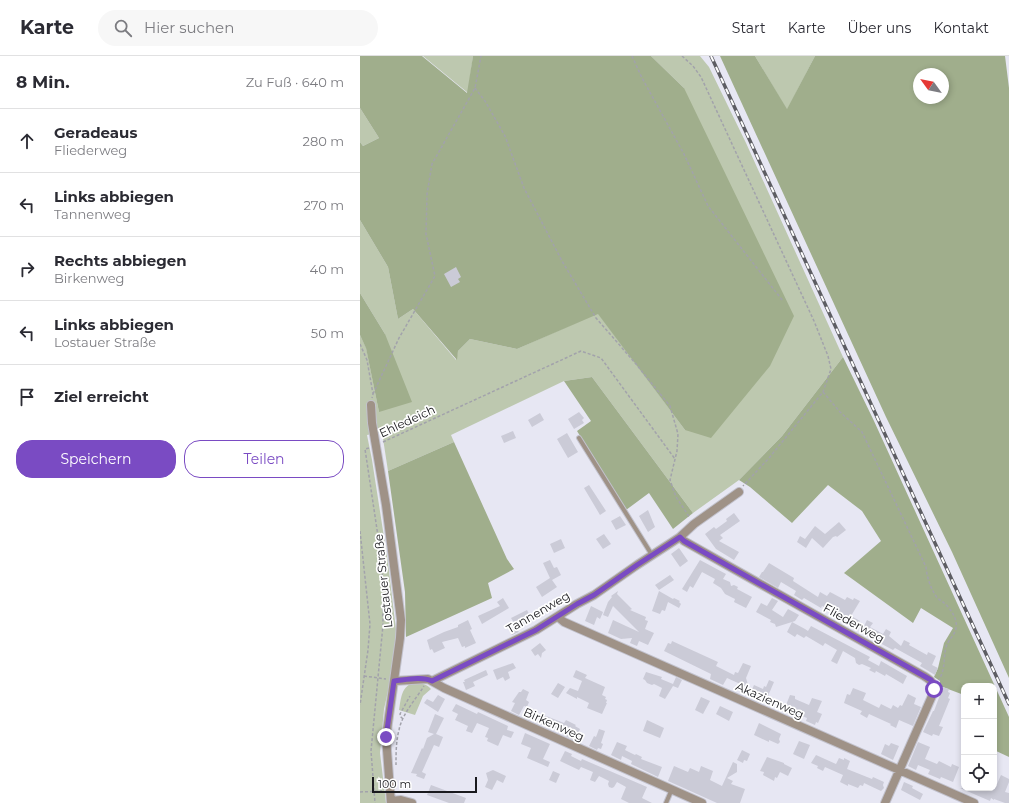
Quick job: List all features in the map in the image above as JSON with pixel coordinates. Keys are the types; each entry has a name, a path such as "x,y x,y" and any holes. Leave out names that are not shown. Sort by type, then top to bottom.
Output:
{"street":[{"name":"Lostauer Straße","path":"371,405 401,620 400,638 391,680 386,737 391,802"},
{"name":"Tannenweg","path":"430,680 536,630 558,617 594,595 680,537 694,524 738,492"},
{"name":"Fliederweg","path":"680,537 684,541 726,566 931,680 934,684 934,689"},
{"name":"Akazienweg","path":"558,617 564,622 974,803"},
{"path":"391,680 430,680"},
{"name":"Birkenweg","path":"430,680 444,688 702,803"},
{"path":"885,803 934,689"},
{"path":"391,802 401,800 412,803"}],"lane":[{"path":"579,438 652,556"},
{"path":"666,803 672,790"}],"path":[{"path":"360,344 367,360 372,394 399,338 435,276 426,234 427,194 432,164 475,88 481,56"},
{"path":"632,56 642,78 684,154 708,206 783,301"},
{"path":"682,56 693,66 701,77 826,349 831,368 823,392 738,492"},
{"path":"475,88 485,101 504,136 524,188 562,261 596,318 670,406 678,434 675,460 670,480 676,497 694,524"},
{"name":"Ehledeich","path":"375,803 371,751 383,625 382,563 365,449 376,446 581,351 601,358 675,460"},
{"path":"823,392 840,412 862,432 926,567 927,578 936,597 946,604 956,621 957,627 948,641 946,648 944,670 934,689"},
{"path":"360,531 370,624 360,705"},
{"path":"364,676 391,680"},
{"path":"396,769 399,730 403,719 430,680"},
{"path":"403,719 400,714 410,696"},
{"path":"360,792 384,791"}],"green space":[{"path":"360,56 422,56 467,93 473,56 651,56 684,88 794,316 770,366 711,438 685,430 598,314 517,349 470,339 458,351 457,360 413,309 398,319 388,267 360,220 360,142 363,146 379,138 360,108"},
{"path":"423,56 473,56 468,93"},
{"path":"651,56 700,56 709,67 746,143 843,357 782,436 739,480 693,513 592,377 564,381 451,435 454,442 388,471 382,432 367,435 388,563 396,630 393,669 384,709 380,753 386,803 360,803 360,335 366,347 379,412 385,334 360,293 360,220 388,267 398,319 413,309 456,360 458,351 470,339 517,349 598,313 685,430 684,88"},
{"path":"720,56 755,56 787,109 815,56 1005,56 1009,88 1009,678 952,552 886,417"},
{"path":"755,56 815,56 787,110"},
{"path":"360,108 379,138 363,146 360,142"},
{"path":"360,293 385,334 412,402 379,412 366,348 360,335"},
{"path":"843,357 874,421 993,683 961,683 961,694 940,686 940,681 934,677 938,668 944,643 953,628 921,608 913,623 844,573 881,541 862,511 828,485 792,523 750,487 739,480 782,436"},
{"path":"592,377 693,513 673,529 649,493 626,510 577,431 591,421 564,381"},
{"path":"454,442 507,559 514,569 488,583 492,598 406,637 405,592 388,471"},
{"path":"412,683 425,684 431,689 423,696 415,715 399,710 404,691 408,685"},
{"path":"997,691 1009,717 1009,757 997,751"}],"building":[{"path":"456,267 461,277 458,279 460,282 451,287 444,274"},
{"path":"579,412 584,418 582,420 584,423 574,429 568,419"},
{"path":"540,413 544,420 532,427 528,420"},
{"path":"513,431 516,438 504,443 501,436"},
{"path":"567,433 578,452 568,458 557,439"},
{"path":"589,485 606,511 600,515 584,488"},
{"path":"648,510 655,527 648,532 639,516"},
{"path":"734,513 740,521 720,535 723,538 719,541 739,552 734,560 716,549 705,534 714,527 716,529 727,521 726,519"},
{"path":"620,516 626,525 616,530 611,521"},
{"path":"839,522 846,530 837,537 833,537 823,548 812,538 806,548 797,542 800,536 805,539 815,526 825,534"},
{"path":"604,534 611,544 603,549 596,539"},
{"path":"561,539 565,548 554,553 550,544"},
{"path":"679,548 688,561 680,567 671,554"},
{"path":"550,560 554,568 557,567 561,575 552,580 557,587 542,597 536,587 550,578 543,563"},
{"path":"700,560 726,574 723,579 730,582 731,586 734,585 738,587 737,589 752,597 746,608 734,602 735,599 725,594 721,588 713,583 715,579 702,572 693,588 690,586 687,592 682,589"},
{"path":"769,563 794,578 793,581 818,597 820,592 827,596 830,592 845,600 847,597 860,601 851,616 860,621 856,629 847,624 849,619 822,606 821,608 804,598 802,600 794,595 796,591 781,582 778,588 759,577"},
{"path":"670,575 674,580 659,590 655,585"},
{"path":"618,591 617,594 632,609 630,610 646,617 645,620 648,621 645,629 654,633 648,645 639,641 637,646 630,643 632,638 621,639 608,633 613,620 639,632 613,606 608,617 603,615 608,602 612,597 611,596"},
{"path":"659,591 673,599 674,598 680,601 679,602 681,604 679,608 668,602 665,611 662,610 660,614 652,611"},
{"path":"503,598 509,608 482,624 478,616 500,606 497,602"},
{"path":"772,598 778,601 772,610 783,617 788,609 799,615 795,621 776,627 775,624 770,622 771,620 756,612 761,603 767,606"},
{"path":"591,606 603,612 600,619 597,617 594,625 585,621"},
{"path":"527,610 532,620 516,628 519,632 512,635 509,630 516,626 511,618"},
{"path":"468,620 472,629 470,630 476,643 465,648 465,646 462,647 458,638 442,642 445,648 434,653 432,649 430,650 427,640 458,627 458,625"},
{"path":"867,620 873,623 870,627 883,634 886,629 891,632 889,636 901,646 904,640 910,643 909,645 927,655 928,652 936,656 932,665 938,668 935,675 920,666 922,663 895,648 893,650 865,635 868,631 863,628"},
{"path":"792,622 808,631 811,626 870,657 868,660 879,666 881,661 907,676 903,684 886,674 885,676 876,671 875,673 869,670 871,668 862,664 859,665 856,663 855,658 843,651 837,664 831,661 837,650 825,643 823,646 806,636 804,638 797,634 795,637 787,632"},
{"path":"672,641 718,662 716,666 734,675 735,672 738,673 743,663 751,666 746,678 749,688 727,678 723,685 710,679 711,674 664,651 668,643 671,644"},
{"path":"540,643 546,650 542,653 541,658 538,654 535,656 531,650"},
{"path":"513,663 516,668 508,672 510,678 505,681 503,677 497,680 493,670"},
{"path":"486,670 488,675 473,682 475,686 466,690 463,682 465,682 464,680"},
{"path":"576,670 587,675 585,678 605,687 602,695 606,697 605,699 607,700 607,703 602,714 587,708 589,703 566,693 570,688 578,691 582,681 573,677"},
{"path":"646,672 662,677 661,679 673,684 676,677 682,680 678,688 673,686 665,699 659,696 662,688 654,684 652,685 647,683 643,679"},
{"path":"769,680 774,682 768,696 762,693 759,700 749,696 754,685 763,689 764,686 766,687"},
{"path":"558,683 565,687 558,698 551,694"},
{"path":"943,687 949,689 948,692 950,693 948,698 950,699 939,726 943,727 939,736 933,734 932,736 923,732 934,711"},
{"path":"853,688 866,693 863,700 879,708 881,704 891,709 893,705 898,708 900,705 902,706 908,694 916,698 914,704 921,707 913,726 899,720 896,728 890,725 891,724 869,714 867,718 860,714 862,711 844,703 847,694 850,695"},
{"path":"523,689 529,692 526,700 529,702 527,707 524,706 519,715 511,711 515,703 512,702"},
{"path":"438,695 445,699 438,712 424,703 427,699 433,702"},
{"path":"790,695 795,696 795,699 809,705 812,698 822,701 817,712 822,714 818,723 816,722 815,725 806,721 807,718 790,711 791,708 786,705"},
{"path":"701,697 710,701 703,714 695,710"},
{"path":"456,704 477,714 478,712 508,726 507,730 514,732 511,738 503,735 498,746 487,741 488,738 485,737 489,728 477,723 472,733 466,731 468,726 455,720 458,714 452,711"},
{"path":"720,706 733,712 729,721 716,714"},
{"path":"435,714 444,718 436,734 443,737 439,747 434,745 422,772 426,774 424,779 416,776 417,774 411,773 427,738 434,734 428,732"},
{"path":"541,714 564,723 566,720 576,725 575,726 580,729 575,741 547,724 546,726 537,723"},
{"path":"647,720 664,728 660,738 643,731"},
{"path":"759,723 781,734 779,739 780,742 778,744 769,740 769,742 754,735"},
{"path":"599,729 605,731 601,743 603,744 601,749 598,748 597,750 589,746 594,736 596,737"},
{"path":"525,733 550,744 543,759 550,762 548,767 527,758 531,748 521,744"},
{"path":"799,741 810,745 804,759 793,754"},
{"path":"617,742 627,746 625,750 642,757 641,759 662,767 658,777 631,764 632,761 622,756 621,760 611,755"},
{"path":"918,742 930,747 925,759 937,764 939,761 951,767 952,764 959,767 953,782 928,774 930,770 918,765 916,770 908,766"},
{"path":"891,743 899,746 893,760 881,754 885,744 889,746"},
{"path":"742,750 750,754 747,761 744,760 743,763 737,760"},
{"path":"565,751 581,761 582,759 647,787 642,798 652,803 629,803 621,799 626,787 617,782 614,787 609,787 609,781 599,776 595,782 590,780 593,772 581,767 579,770 560,761"},
{"path":"816,755 836,764 839,758 844,760 844,758 850,761 847,769 884,782 884,788 881,791 864,783 863,786 860,785 858,788 848,784 848,786 840,782 843,775 825,767 823,771 817,768 818,766 811,763"},
{"path":"767,757 784,763 792,768 788,776 780,772 777,778 775,777 774,781 763,775 764,772 760,771"},
{"path":"733,762 737,764 737,772 727,778 733,781 731,784 745,789 740,803 717,803 668,781 674,766 688,772 690,768 699,772 701,766 713,771 710,780 722,786"},
{"path":"493,770 506,776 503,783 497,780 492,790 485,787 488,780 486,773"},
{"path":"553,771 560,774 556,783 549,780"},
{"path":"1001,775 1009,779 1005,792 1009,793 1009,803 991,798 990,801 967,791 997,791 997,784"},
{"path":"904,782 913,786 912,788 923,794 920,800 901,790"},
{"path":"431,785 466,798 464,803 449,803 427,795"}],"railway":[{"path":"711,56 1009,704"}],"route":[{"path":"386,737 394,681 428,679 432,681 536,630 594,595 680,537 682,540 726,566 931,680 934,684 934,689"}]}
